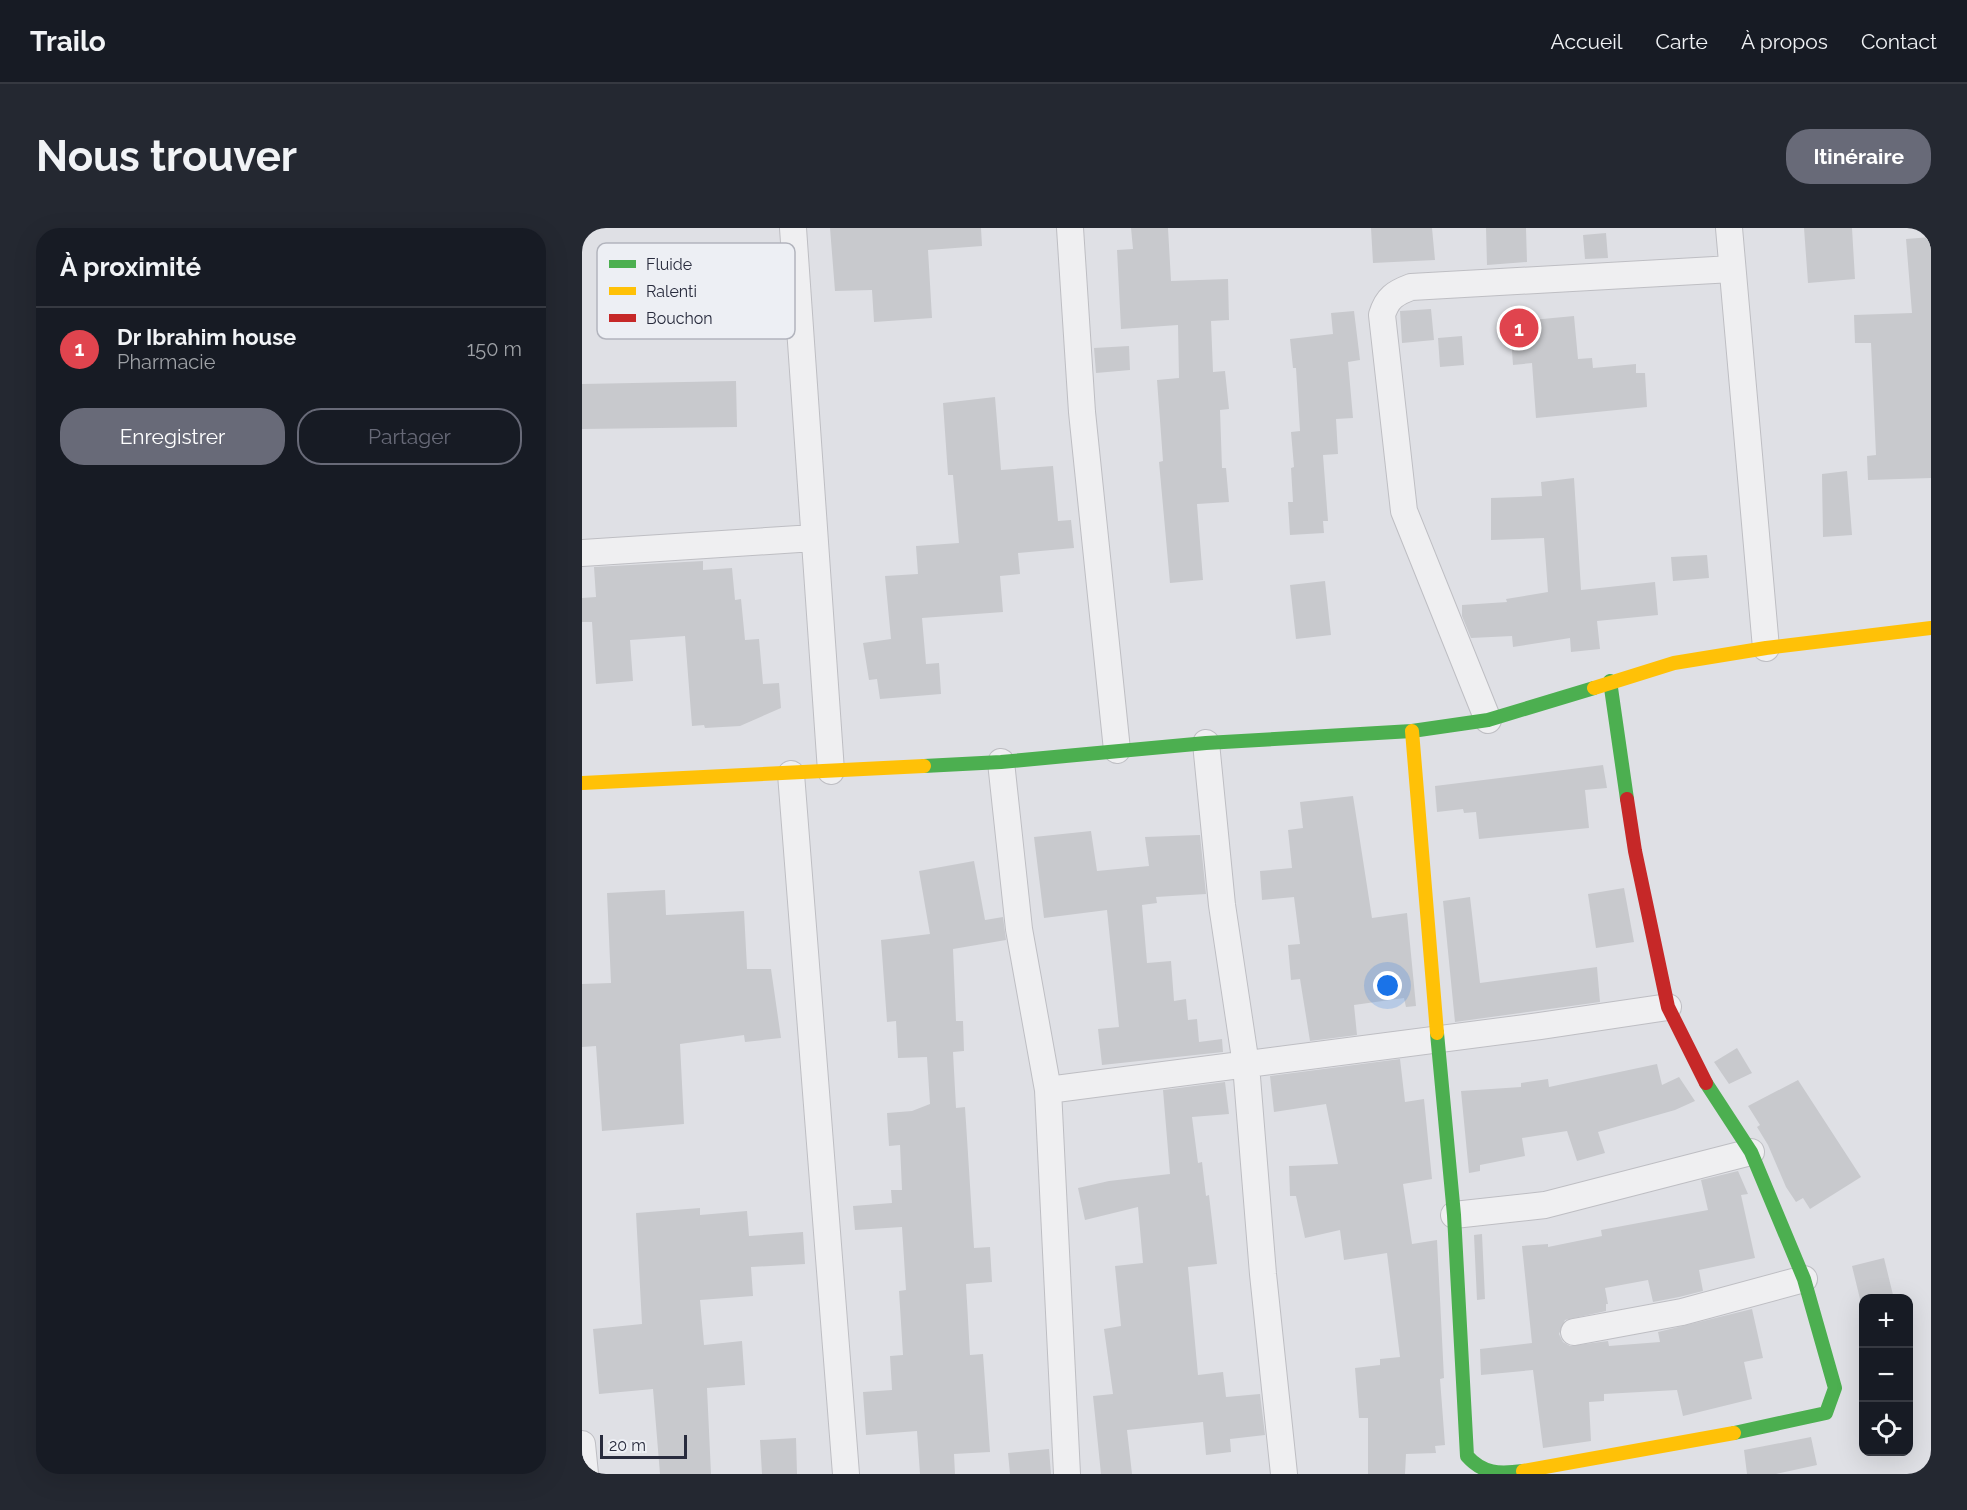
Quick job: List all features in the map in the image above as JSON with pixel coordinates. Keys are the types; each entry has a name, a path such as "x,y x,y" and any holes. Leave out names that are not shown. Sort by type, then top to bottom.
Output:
{"street":[{"path":"793,228 794,243"},
{"path":"1070,228 1082,412 1117,750"},
{"path":"1729,228 1766,648"},
{"path":"795,258 831,771"},
{"path":"1488,720 1404,511 1382,315 1386,301 1397,292 1411,287 1732,269"},
{"path":"582,553 814,538"},
{"path":"582,783 1001,762 1206,743 1412,731 1488,720 1674,663 1766,648 1931,628"},
{"path":"1412,731 1454,1215 1467,1456 1477,1468 1501,1474 1563,1469 1816,1417 1826,1413 1835,1388 1804,1279 1751,1152 1696,1068 1668,1007 1635,851 1610,681"},
{"path":"1206,743 1222,905 1246,1065 1263,1274 1284,1474"},
{"path":"1001,762 1019,929 1048,1090 1067,1474"},
{"path":"791,774 846,1474"},
{"path":"1048,1090 1438,1040 1668,1007"},
{"path":"1454,1215 1545,1205 1751,1152"},
{"path":"1574,1332 1682,1312 1804,1279"},
{"path":"582,1444 585,1474"}],"building":[{"path":"830,228 981,228 982,246 928,250 932,318 874,322 872,290 835,291"},
{"path":"1131,228 1168,228 1171,281 1228,279 1229,320 1211,321 1213,372 1225,371 1229,409 1220,410 1222,468 1226,468 1229,502 1197,504 1203,580 1170,583 1159,462 1163,461 1157,380 1179,378 1178,325 1121,329 1117,250 1133,249"},
{"path":"1371,228 1432,228 1435,260 1373,263"},
{"path":"1486,228 1526,228 1527,262 1487,265"},
{"path":"1804,228 1852,228 1855,279 1808,283"},
{"path":"1606,233 1608,258 1585,259 1583,235"},
{"path":"1931,237 1931,478 1868,480 1867,456 1876,455 1871,343 1855,343 1854,315 1912,313 1906,239"},
{"path":"1431,309 1434,340 1402,343 1400,311"},
{"path":"1354,311 1360,360 1348,362 1353,418 1336,419 1338,454 1323,455 1328,521 1323,521 1324,533 1290,535 1288,502 1293,502 1291,468 1294,467 1291,432 1300,431 1296,368 1293,368 1290,339 1333,334 1331,313"},
{"path":"1574,316 1578,359 1592,358 1593,368 1636,364 1636,373 1645,373 1647,407 1536,418 1532,363 1513,365 1510,322"},
{"path":"1462,336 1464,365 1440,367 1438,338"},
{"path":"1129,346 1130,370 1096,373 1094,348"},
{"path":"736,381 737,427 582,429 582,384"},
{"path":"995,397 1001,470 1053,466 1058,521 1071,520 1074,548 1018,553 1020,574 1000,576 1003,612 922,618 926,664 939,663 941,694 880,699 877,679 869,680 863,643 891,639 885,576 918,574 916,546 959,543 953,475 948,475 943,403"},
{"path":"1847,471 1852,535 1823,537 1822,474"},
{"path":"1574,478 1581,590 1655,582 1658,615 1597,621 1600,649 1571,652 1570,638 1513,647 1512,636 1471,638 1462,616 1462,605 1507,602 1506,599 1548,592 1544,538 1491,540 1491,498 1542,496 1541,482"},
{"path":"1707,555 1709,578 1673,581 1671,557"},
{"path":"703,561 703,570 732,568 735,600 741,599 745,640 759,639 763,684 779,683 781,708 740,726 705,728 704,725 692,726 685,636 630,640 633,681 596,684 592,622 582,622 582,598 596,597 594,567"},
{"path":"1325,581 1331,635 1296,639 1290,585"},
{"path":"1603,765 1607,788 1585,790 1589,828 1479,839 1476,812 1464,813 1463,809 1437,812 1435,786"},
{"path":"1353,796 1372,918 1407,913 1416,1006 1406,1007 1404,998 1354,1005 1357,1035 1310,1041 1300,979 1291,980 1288,945 1300,944 1294,897 1262,900 1260,871 1292,868 1288,830 1303,828 1300,802"},
{"path":"1091,831 1097,871 1149,866 1145,837 1200,835 1206,894 1156,897 1157,903 1142,905 1147,963 1171,961 1174,1001 1186,999 1188,1020 1197,1019 1199,1042 1222,1039 1223,1052 1102,1065 1098,1029 1119,1027 1107,910 1044,918 1034,837"},
{"path":"974,861 985,920 1003,917 1006,940 953,949 956,1021 963,1021 964,1051 953,1052 956,1108 965,1107 974,1248 990,1247 992,1282 966,1284 970,1355 983,1354 990,1452 954,1454 955,1474 920,1474 917,1431 866,1435 863,1392 892,1390 890,1356 903,1355 899,1291 906,1290 902,1227 855,1230 853,1206 892,1203 891,1190 902,1190 900,1145 889,1146 887,1113 912,1111 930,1104 927,1057 898,1058 896,1021 887,1022 881,940 930,934 919,871"},
{"path":"1624,888 1634,942 1596,948 1588,894"},
{"path":"665,890 666,915 744,911 747,969 771,969 781,1038 745,1042 744,1035 680,1044 684,1124 602,1131 596,1046 582,1047 582,984 611,983 607,893"},
{"path":"1470,897 1480,983 1597,967 1600,1002 1455,1022 1443,901"},
{"path":"1737,1048 1752,1073 1729,1084 1714,1062"},
{"path":"1400,1059 1405,1102 1424,1099 1432,1179 1403,1184 1412,1244 1437,1240 1444,1378 1440,1379 1445,1445 1435,1446 1436,1453 1406,1454 1405,1474 1368,1474 1368,1418 1359,1418 1355,1368 1380,1365 1380,1359 1400,1357 1387,1253 1344,1260 1340,1230 1305,1238 1296,1196 1290,1196 1289,1166 1338,1164 1326,1104 1274,1112 1270,1076"},
{"path":"1657,1064 1662,1085 1679,1077 1695,1101 1675,1110 1598,1132 1605,1153 1577,1161 1567,1131 1522,1138 1525,1156 1480,1165 1480,1171 1469,1173 1461,1091 1521,1087 1521,1083 1548,1079 1549,1087"},
{"path":"1798,1080 1861,1177 1810,1209 1803,1198 1796,1202 1786,1187 1768,1145 1757,1127 1760,1125 1748,1106"},
{"path":"1225,1082 1229,1114 1192,1117 1198,1163 1202,1162 1206,1196 1209,1195 1217,1264 1188,1267 1198,1375 1223,1372 1226,1397 1260,1394 1265,1435 1230,1439 1231,1452 1206,1455 1203,1422 1127,1430 1132,1474 1101,1474 1093,1396 1113,1394 1104,1329 1121,1326 1115,1266 1143,1263 1138,1207 1085,1220 1078,1188 1109,1181 1170,1174 1163,1090"},
{"path":"1738,1171 1748,1194 1741,1195 1755,1258 1699,1270 1703,1291 1679,1297 1653,1302 1648,1280 1605,1288 1608,1304 1606,1304 1606,1311 1565,1320 1559,1334 1563,1342 1570,1346 1608,1341 1609,1346 1660,1342 1658,1332 1752,1309 1763,1358 1744,1362 1752,1399 1683,1416 1677,1390 1604,1394 1604,1401 1589,1402 1591,1441 1543,1448 1533,1370 1481,1375 1480,1349 1532,1343 1522,1246 1548,1244 1548,1247 1602,1236 1601,1230 1708,1210 1701,1180"},
{"path":"700,1208 700,1215 747,1211 749,1236 803,1232 805,1264 751,1267 753,1296 700,1300 704,1345 742,1341 745,1385 707,1388 711,1474 660,1474 653,1389 599,1394 593,1329 642,1324 636,1213"},
{"path":"1482,1234 1485,1299 1477,1300 1474,1235"},
{"path":"1884,1258 1893,1294 1859,1295 1852,1266"},
{"path":"1811,1437 1817,1465 1776,1474 1747,1474 1744,1450"},
{"path":"796,1438 797,1474 762,1474 760,1440"},
{"path":"1049,1449 1051,1474 1010,1474 1008,1453"}],"traffic: fast":[{"path":"1610,681 1627,799"},
{"path":"924,766 1001,762 1206,743 1412,731 1488,720 1594,688"},
{"path":"1437,1033 1454,1215 1467,1456 1479,1466 1492,1471 1523,1471"},
{"path":"1706,1083 1751,1152 1804,1279 1835,1388 1826,1413 1734,1433"}],"traffic: slow":[{"path":"1594,688 1674,663 1766,648 1931,628"},
{"path":"1412,731 1437,1033"},
{"path":"582,783 924,766"},
{"path":"1523,1471 1734,1433"}],"traffic: jam":[{"path":"1627,799 1635,851 1668,1007 1706,1083"}],"place":[{"name":"Dr Ibrahim house","path":"1519,328"}]}
